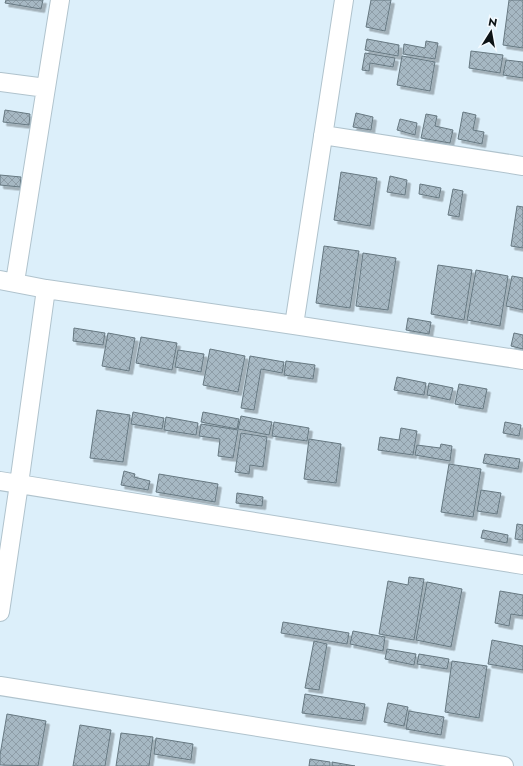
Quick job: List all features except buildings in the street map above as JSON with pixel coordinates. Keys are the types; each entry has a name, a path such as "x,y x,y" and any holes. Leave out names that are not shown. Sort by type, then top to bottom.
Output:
{"street":[{"path":"60,0 46,88 8,281 46,289 523,360"},
{"path":"294,325 344,0"},
{"path":"0,82 46,88"},
{"path":"323,135 523,166"},
{"path":"0,612 46,289"},
{"path":"0,481 523,565"},
{"path":"0,686 504,766"}]}
